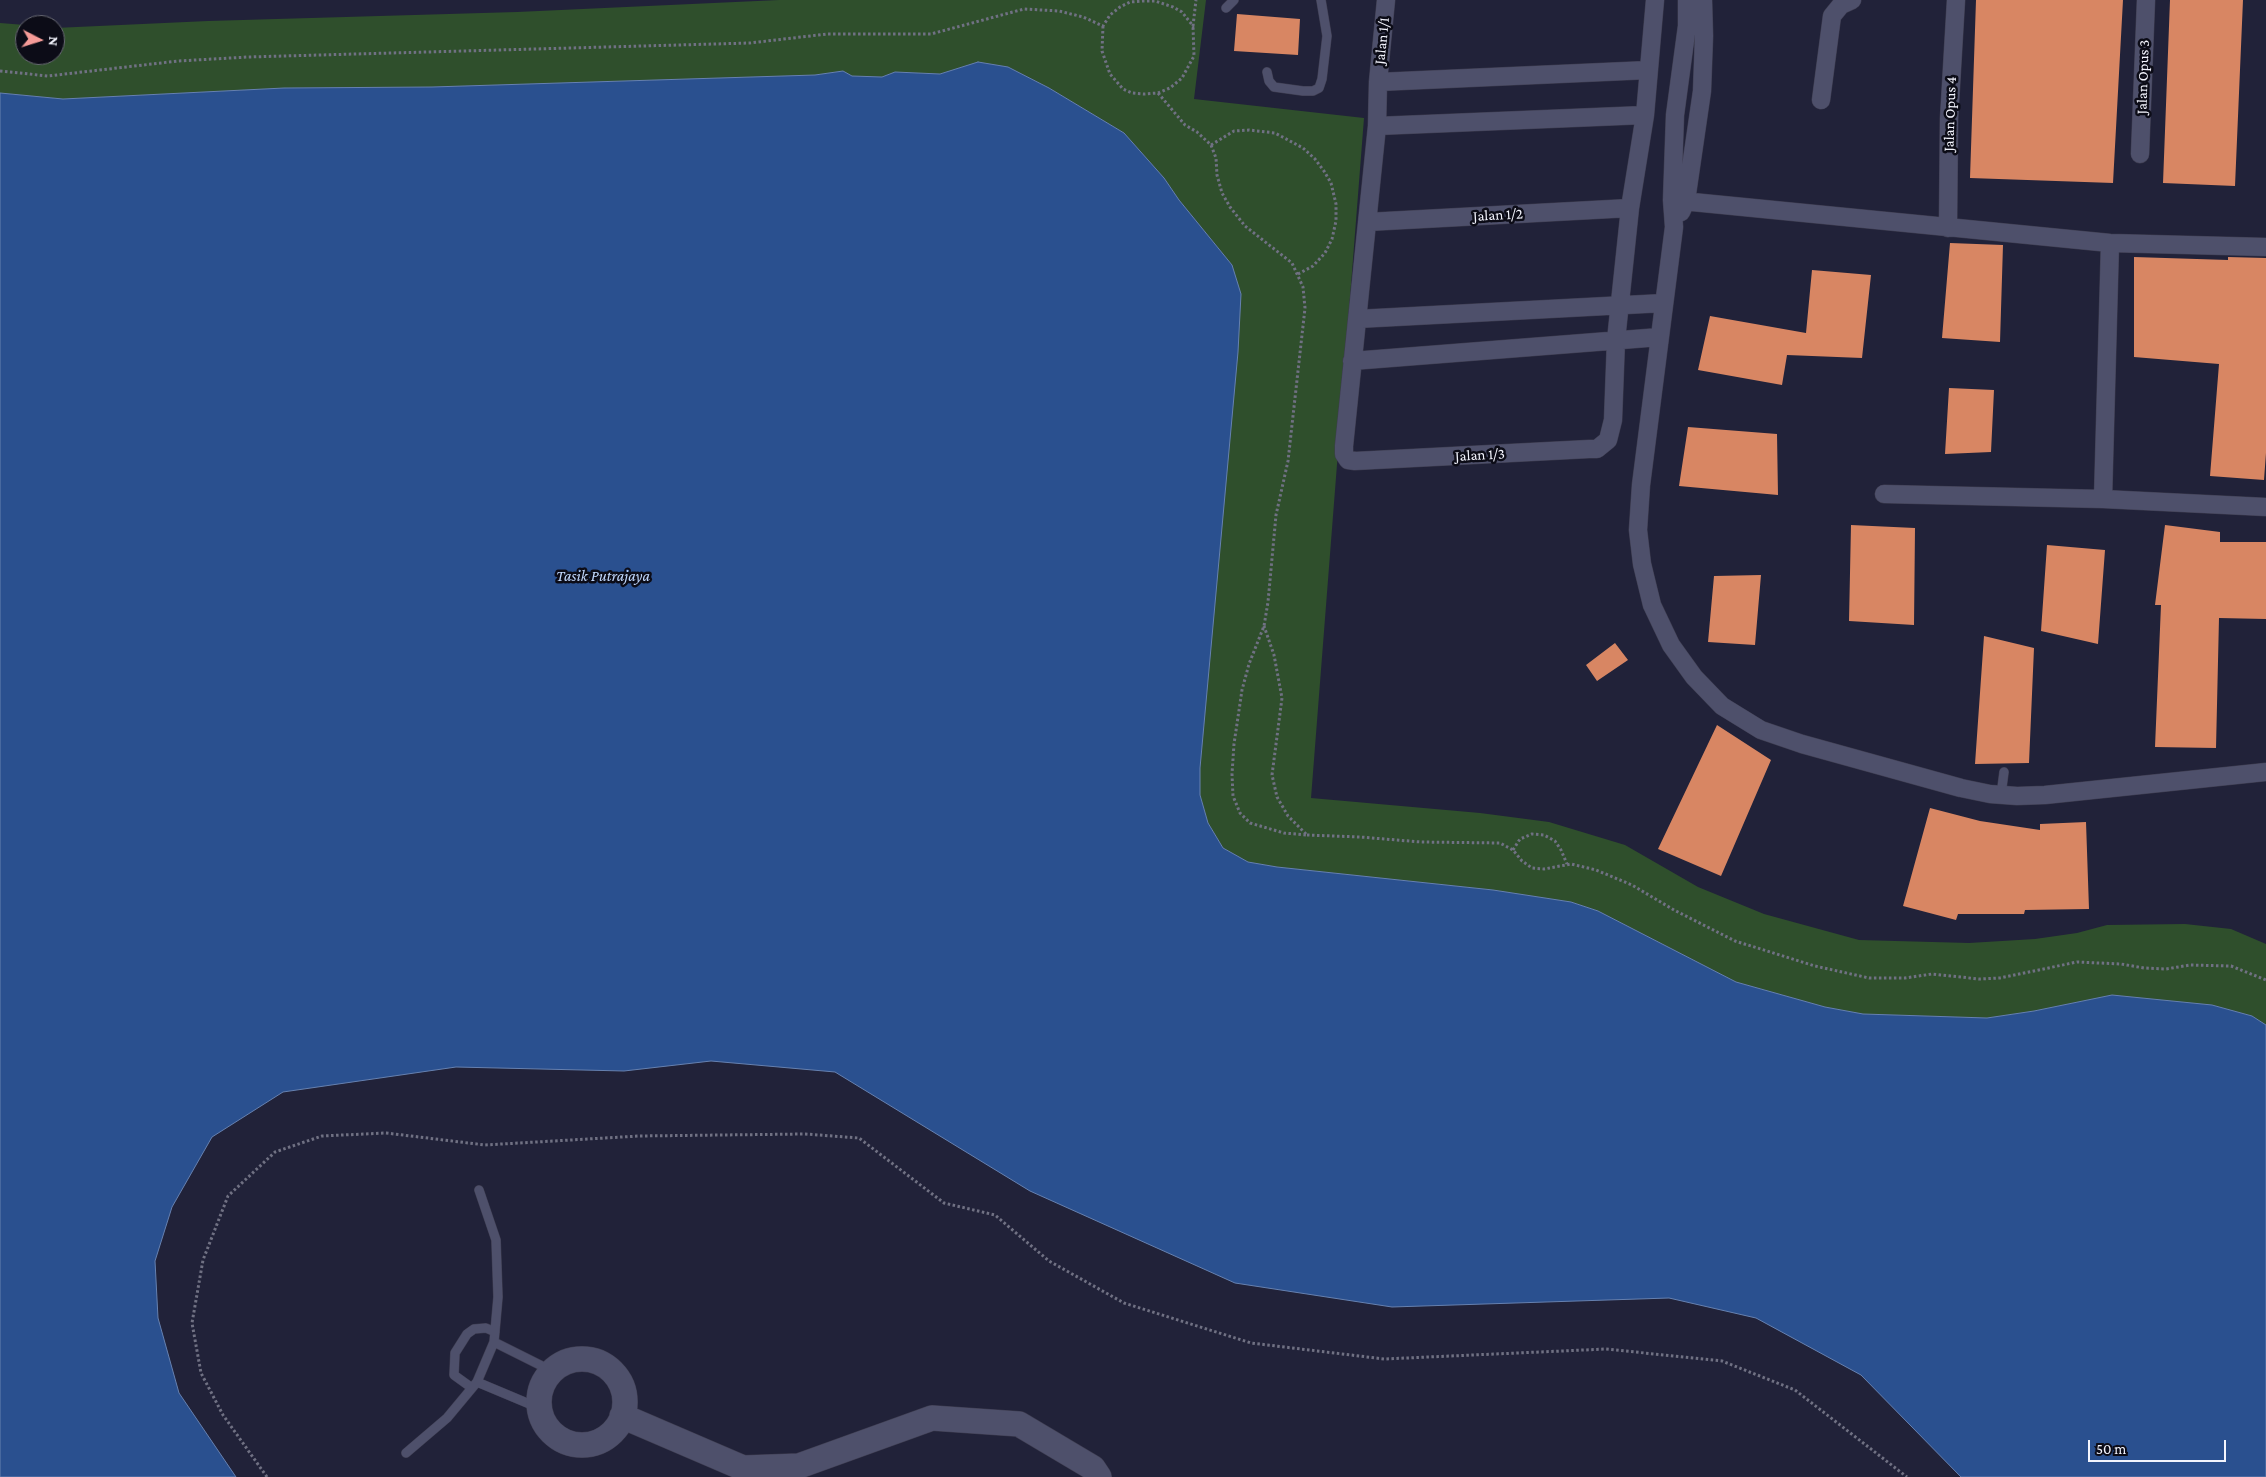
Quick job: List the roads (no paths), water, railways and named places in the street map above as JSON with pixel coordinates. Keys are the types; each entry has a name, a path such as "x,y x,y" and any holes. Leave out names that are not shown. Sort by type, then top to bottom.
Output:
{"street":[{"name":"Jalan 1/1","path":"1352,361 1377,126 1378,82 1386,0"},
{"path":"1616,340 1630,208 1645,115 1656,0"},
{"path":"1679,201 1673,149 1675,115 1687,26 1687,0"},
{"path":"1703,0 1702,91 1693,151 1674,227 1641,485 1638,530 1642,564 1652,605 1671,645 1694,677 1722,706 1761,730 1802,744 1960,788 2001,795 2017,796 2089,791 2266,772"},
{"path":"1821,100 1832,16 1841,5 1852,0"},
{"name":"Jalan Opus 4","path":"1948,228 1950,119 1956,0"},
{"name":"Jalan Opus 3","path":"2140,154 2146,0"},
{"path":"1378,82 1649,70"},
{"path":"1377,126 1645,115"},
{"path":"1673,149 1693,151"},
{"path":"1679,201 2110,243 2266,247"},
{"name":"Jalan 1/2","path":"1367,222 1630,208"},
{"path":"2102,499 2110,243"},
{"path":"1357,319 1664,303"},
{"path":"1352,361 1660,337"},
{"name":"Jalan 1/3","path":"1352,361 1344,446 1344,454 1348,460 1589,450 1598,449 1604,445 1611,431 1616,340"},
{"path":"1884,494 2102,499 2266,506"},
{"path":"578,1359 592,1360 605,1366 615,1376 622,1388 624,1402 622,1416 615,1429 605,1438 592,1444 577,1445 564,1441 552,1433 544,1422 539,1408 540,1394 544,1382 552,1371 564,1363 578,1359"},
{"path":"622,1416 743,1468 799,1466 932,1418 1019,1424 1093,1468 1099,1477"}],"lane":[{"path":"1226,8 1234,0"},
{"path":"1267,72 1274,88 1303,92 1319,88 1322,79 1327,36 1321,0"},
{"path":"2001,795 2004,772"},
{"path":"406,1453 447,1418 474,1385 494,1342 498,1297 496,1240 479,1190"},
{"path":"495,1332 486,1328 474,1329 467,1334 455,1353 454,1375 474,1385 539,1408"},
{"path":"494,1342 552,1371"}],"water":[{"name":"Tasik Putrajaya","path":"978,62 1008,67 1049,88 1124,133 1164,178 1179,200 1232,265 1241,294 1238,352 1200,768 1200,795 1208,823 1223,848 1248,862 1277,867 1493,890 1571,902 1598,911 1736,982 1825,1007 1863,1014 1987,1018 2034,1011 2112,995 2212,1005 2252,1016 2266,1025 2266,1477 1961,1477 1861,1375 1756,1318 1669,1298 1392,1307 1235,1283 1030,1191 835,1072 711,1061 624,1071 456,1067 283,1092 212,1137 172,1207 155,1261 158,1318 179,1393 236,1477 0,1477 0,93 63,99 284,88 432,87 815,75 843,71 852,76 882,77 895,72 940,74"}]}
